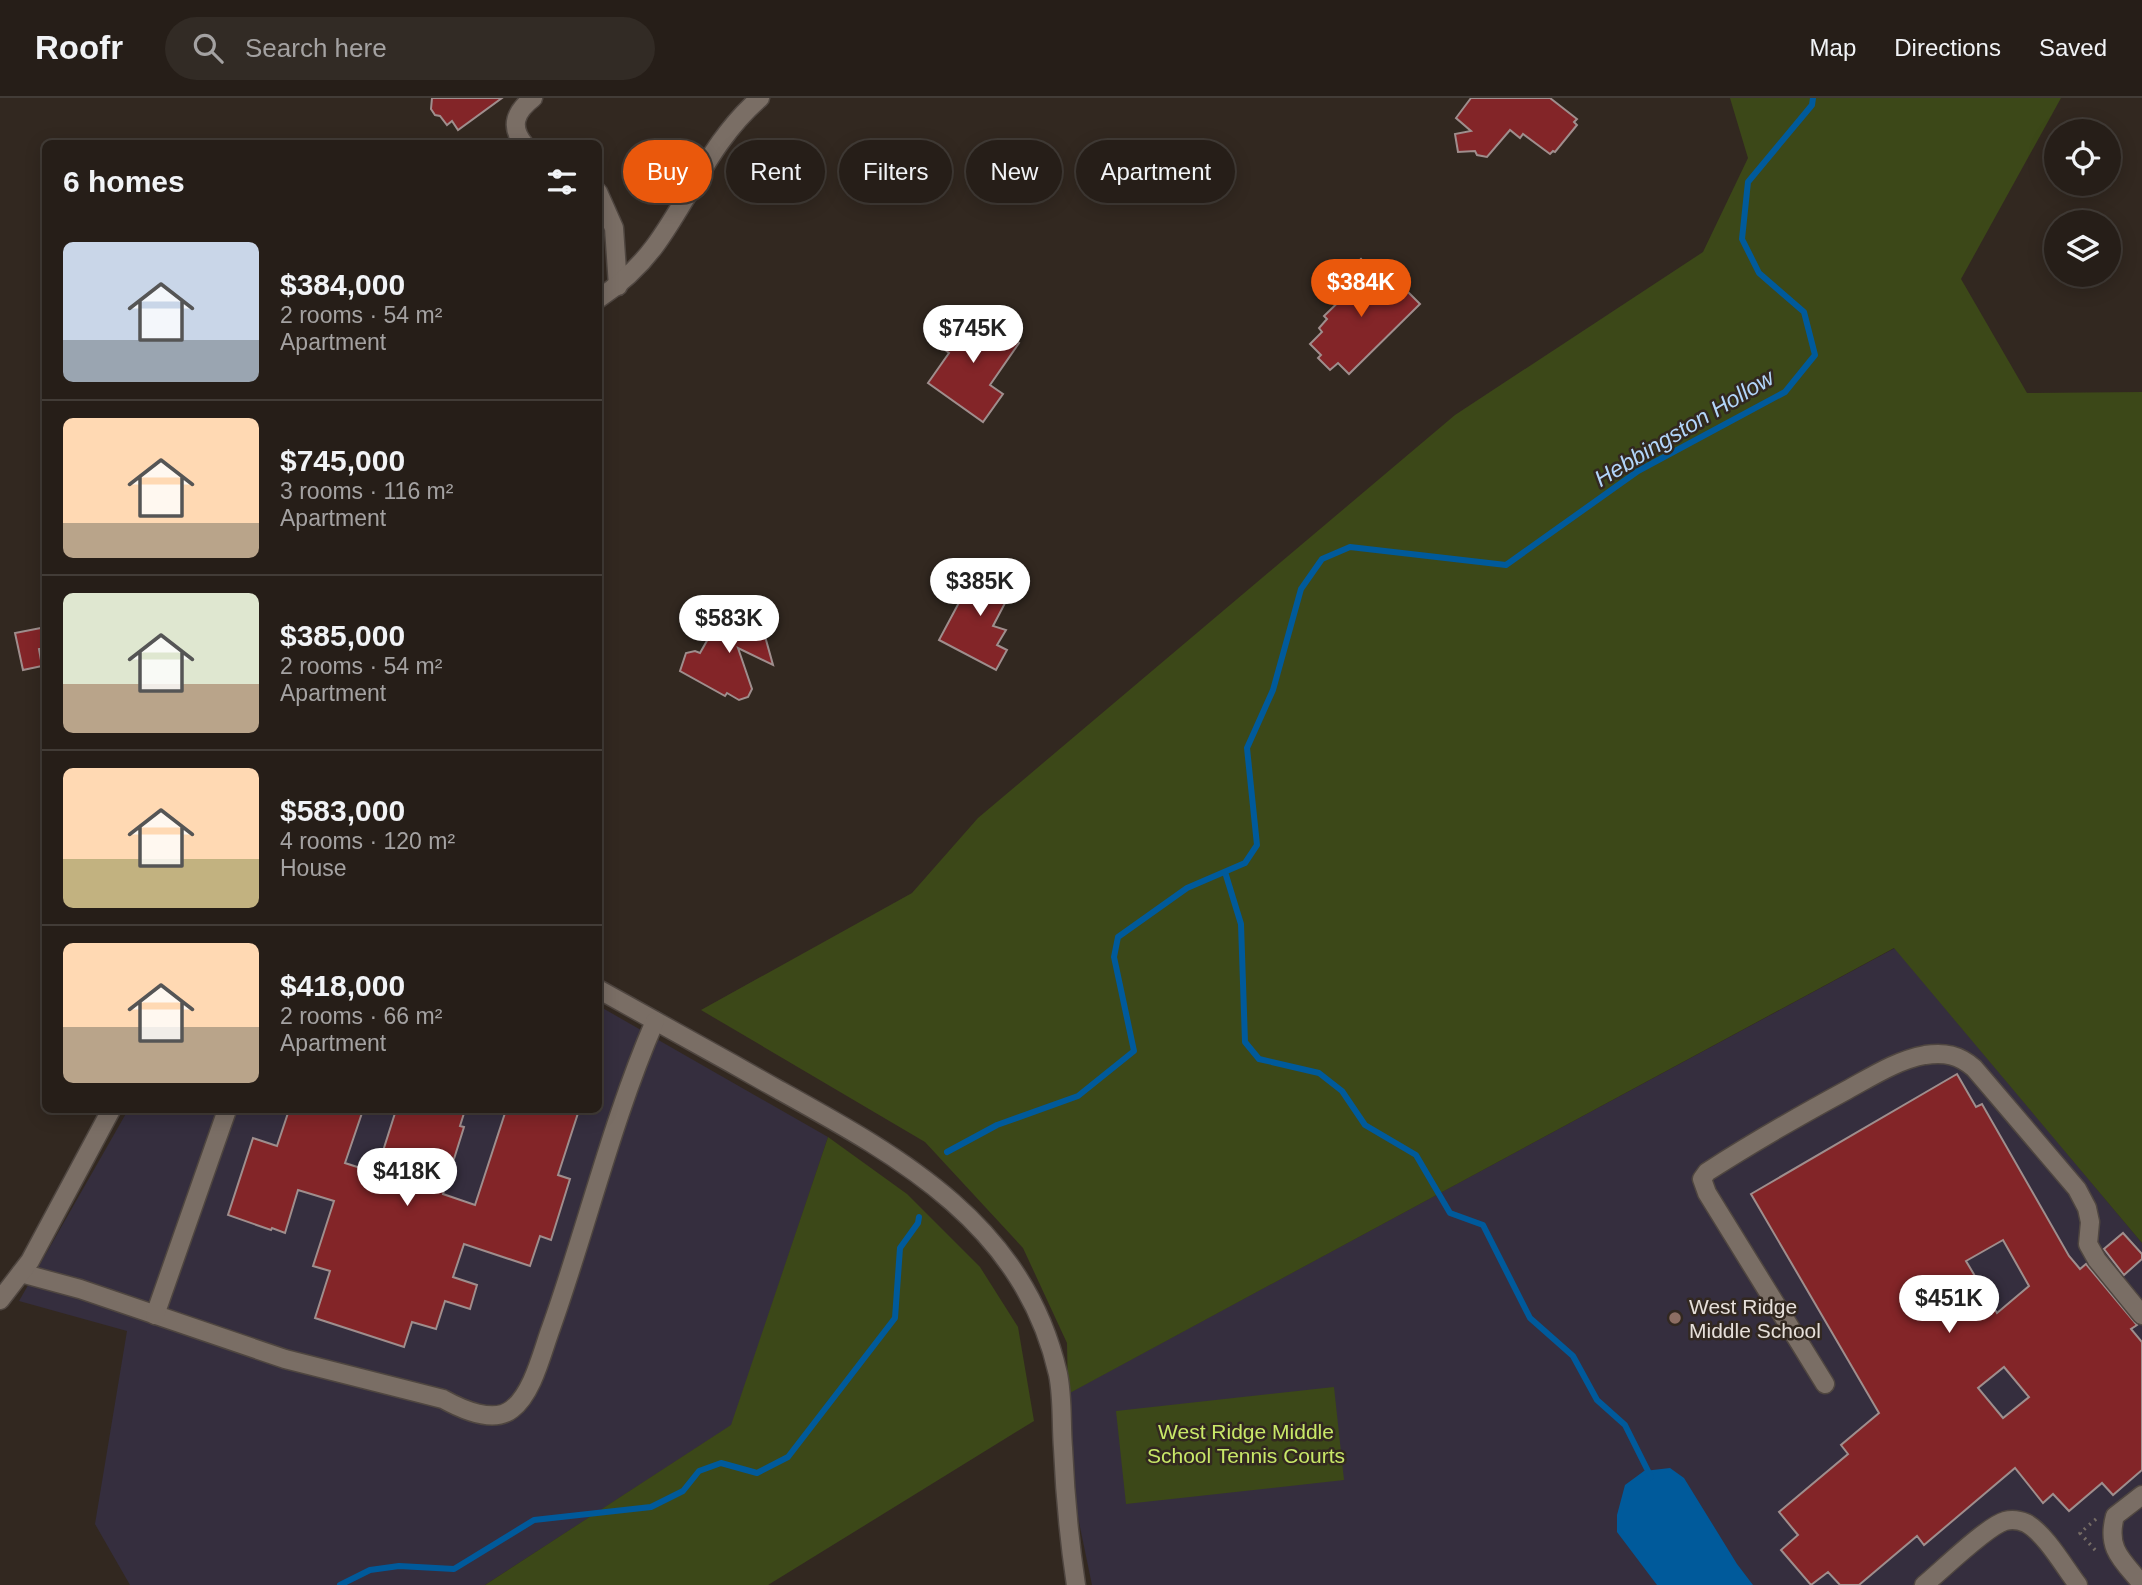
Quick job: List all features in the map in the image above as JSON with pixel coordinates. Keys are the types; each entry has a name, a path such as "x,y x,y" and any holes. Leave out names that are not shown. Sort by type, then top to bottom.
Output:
{"street":[{"path":"520,140 514,125 520,107 533,98"},
{"path":"602,296 618,286 653,248 702,168 739,116 760,98"},
{"path":"602,201 614,228 618,286"},
{"path":"602,991 865,1138 918,1173 979,1226 1020,1279 1047,1337 1058,1377 1068,1533 1076,1585"},
{"path":"20,1273 80,1289 285,1359 443,1399 456,1407 495,1417 513,1409 531,1385 569,1279 636,1065 655,1021"},
{"path":"1825,1384 1706,1193 1702,1179 1707,1172 1765,1135 1893,1065 1922,1055 1951,1054 1964,1060 1989,1085 2077,1189 2087,1208 2090,1222 2088,1244 2097,1260 2142,1315"},
{"path":"0,1300 30,1261 109,1113"},
{"path":"155,1315 226,1113"},
{"path":"2142,1495 2115,1516 2112,1542 2118,1555 2142,1584"},
{"path":"1924,1585 1990,1530 2004,1521 2016,1520 2027,1524 2038,1533 2078,1585"}],"shaded area":[{"name":"West Ridge Middle School","path":"1895,948 2142,1243 2142,1585 1092,1585 1054,1401"},
{"path":"602,1008 828,1137 732,1425 485,1585 130,1585 95,1524 127,1331 19,1301 126,1113 602,1113"}],"green space":[{"path":"1730,98 2061,98 2049,119 2044,119 2044,129 1961,279 2027,393 2142,392 2142,1243 1894,948 1068,1394 1067,1343 1023,1248 925,1142 701,1010 912,893 978,818 1455,415 1703,252 1748,158"},
{"path":"828,1137 907,1194 980,1267 1018,1327 1034,1421 768,1585 485,1585 731,1425"},
{"name":"West Ridge Middle School Tennis Courts","path":"1334,1387 1344,1480 1126,1504 1116,1411"}],"water":[{"path":"1670,1468 1684,1478 1753,1585 1657,1585 1617,1532 1617,1515 1625,1485 1644,1471"}],"building":[{"path":"432,98 502,98 458,130 452,121 447,125 440,116 435,115 431,109"},
{"path":"1471,98 1550,98 1577,119 1574,122 1577,125 1555,152 1550,154 1523,134 1520,138 1510,130 1487,157 1477,155 1475,151 1458,152 1455,134 1471,131 1456,118"},
{"path":"1361,259 1395,295 1403,287 1420,304 1349,374 1338,363 1330,370 1318,358 1321,355 1310,344 1322,332 1319,328 1327,319 1324,316 1352,289 1341,279"},
{"path":"961,316 970,322 972,318 979,323 982,318 1019,343 990,385 1003,394 983,422 928,383 949,353 939,345"},
{"path":"974,563 1015,584 993,626 1006,630 997,645 1007,650 996,670 939,640 970,582 965,580"},
{"path":"720,598 766,624 763,629 773,665 738,648 752,689 748,697 739,700 727,693 725,696 680,671 686,653 700,653 708,639 718,637 729,619"},
{"path":"42,628 42,649 39,649 42,666 23,670 15,633"},
{"path":"1957,1074 1976,1107 1982,1104 2069,1256 2080,1269 2086,1264 2137,1325 2131,1329 2142,1342 2142,1470 2113,1495 2102,1483 2069,1511 2053,1494 2043,1503 2015,1468 1924,1545 1917,1536 1859,1585 1840,1585 1828,1572 1811,1585 1781,1550 1798,1535 1779,1512 1848,1454 1841,1445 1879,1413 1751,1194","holes":["2003,1240 2029,1286 1997,1313 1966,1261","2004,1367 2029,1397 2003,1418 1978,1388"]},
{"path":"288,1113 362,1113 345,1163 376,1173 395,1113 464,1113 460,1126 464,1127 443,1194 475,1205 505,1113 578,1113 558,1175 570,1179 551,1240 540,1236 530,1266 464,1244 453,1277 477,1285 470,1309 445,1301 436,1329 412,1322 404,1347 315,1318 330,1271 313,1266 334,1201 298,1190 285,1233 228,1215 253,1138 277,1146"},
{"path":"2123,1233 2142,1254 2142,1259 2124,1275 2104,1249"}],"waterway":[{"name":"Hebbingston Hollow","path":"947,1152 997,1125 1078,1096 1134,1051 1114,957 1118,937 1187,888 1245,863 1257,845 1247,748 1273,690 1301,589 1322,559 1350,547 1506,565 1638,471 1785,392 1815,355 1804,312 1759,273 1742,239 1748,182 1812,105 1813,98"},
{"path":"1225,872 1241,924 1245,1042 1259,1059 1319,1073 1342,1091 1365,1125 1416,1155 1450,1213 1483,1225 1530,1318 1573,1356 1597,1400 1625,1425 1651,1477"},
{"name":"Hebbingston Hollow","path":"340,1585 370,1570 399,1566 454,1569 534,1520 651,1507 683,1491 699,1471 721,1463 757,1473 788,1457 895,1318 900,1248 918,1223 919,1217"}],"place":[{"name":"West Ridge Middle School","path":"1675,1318"}]}
